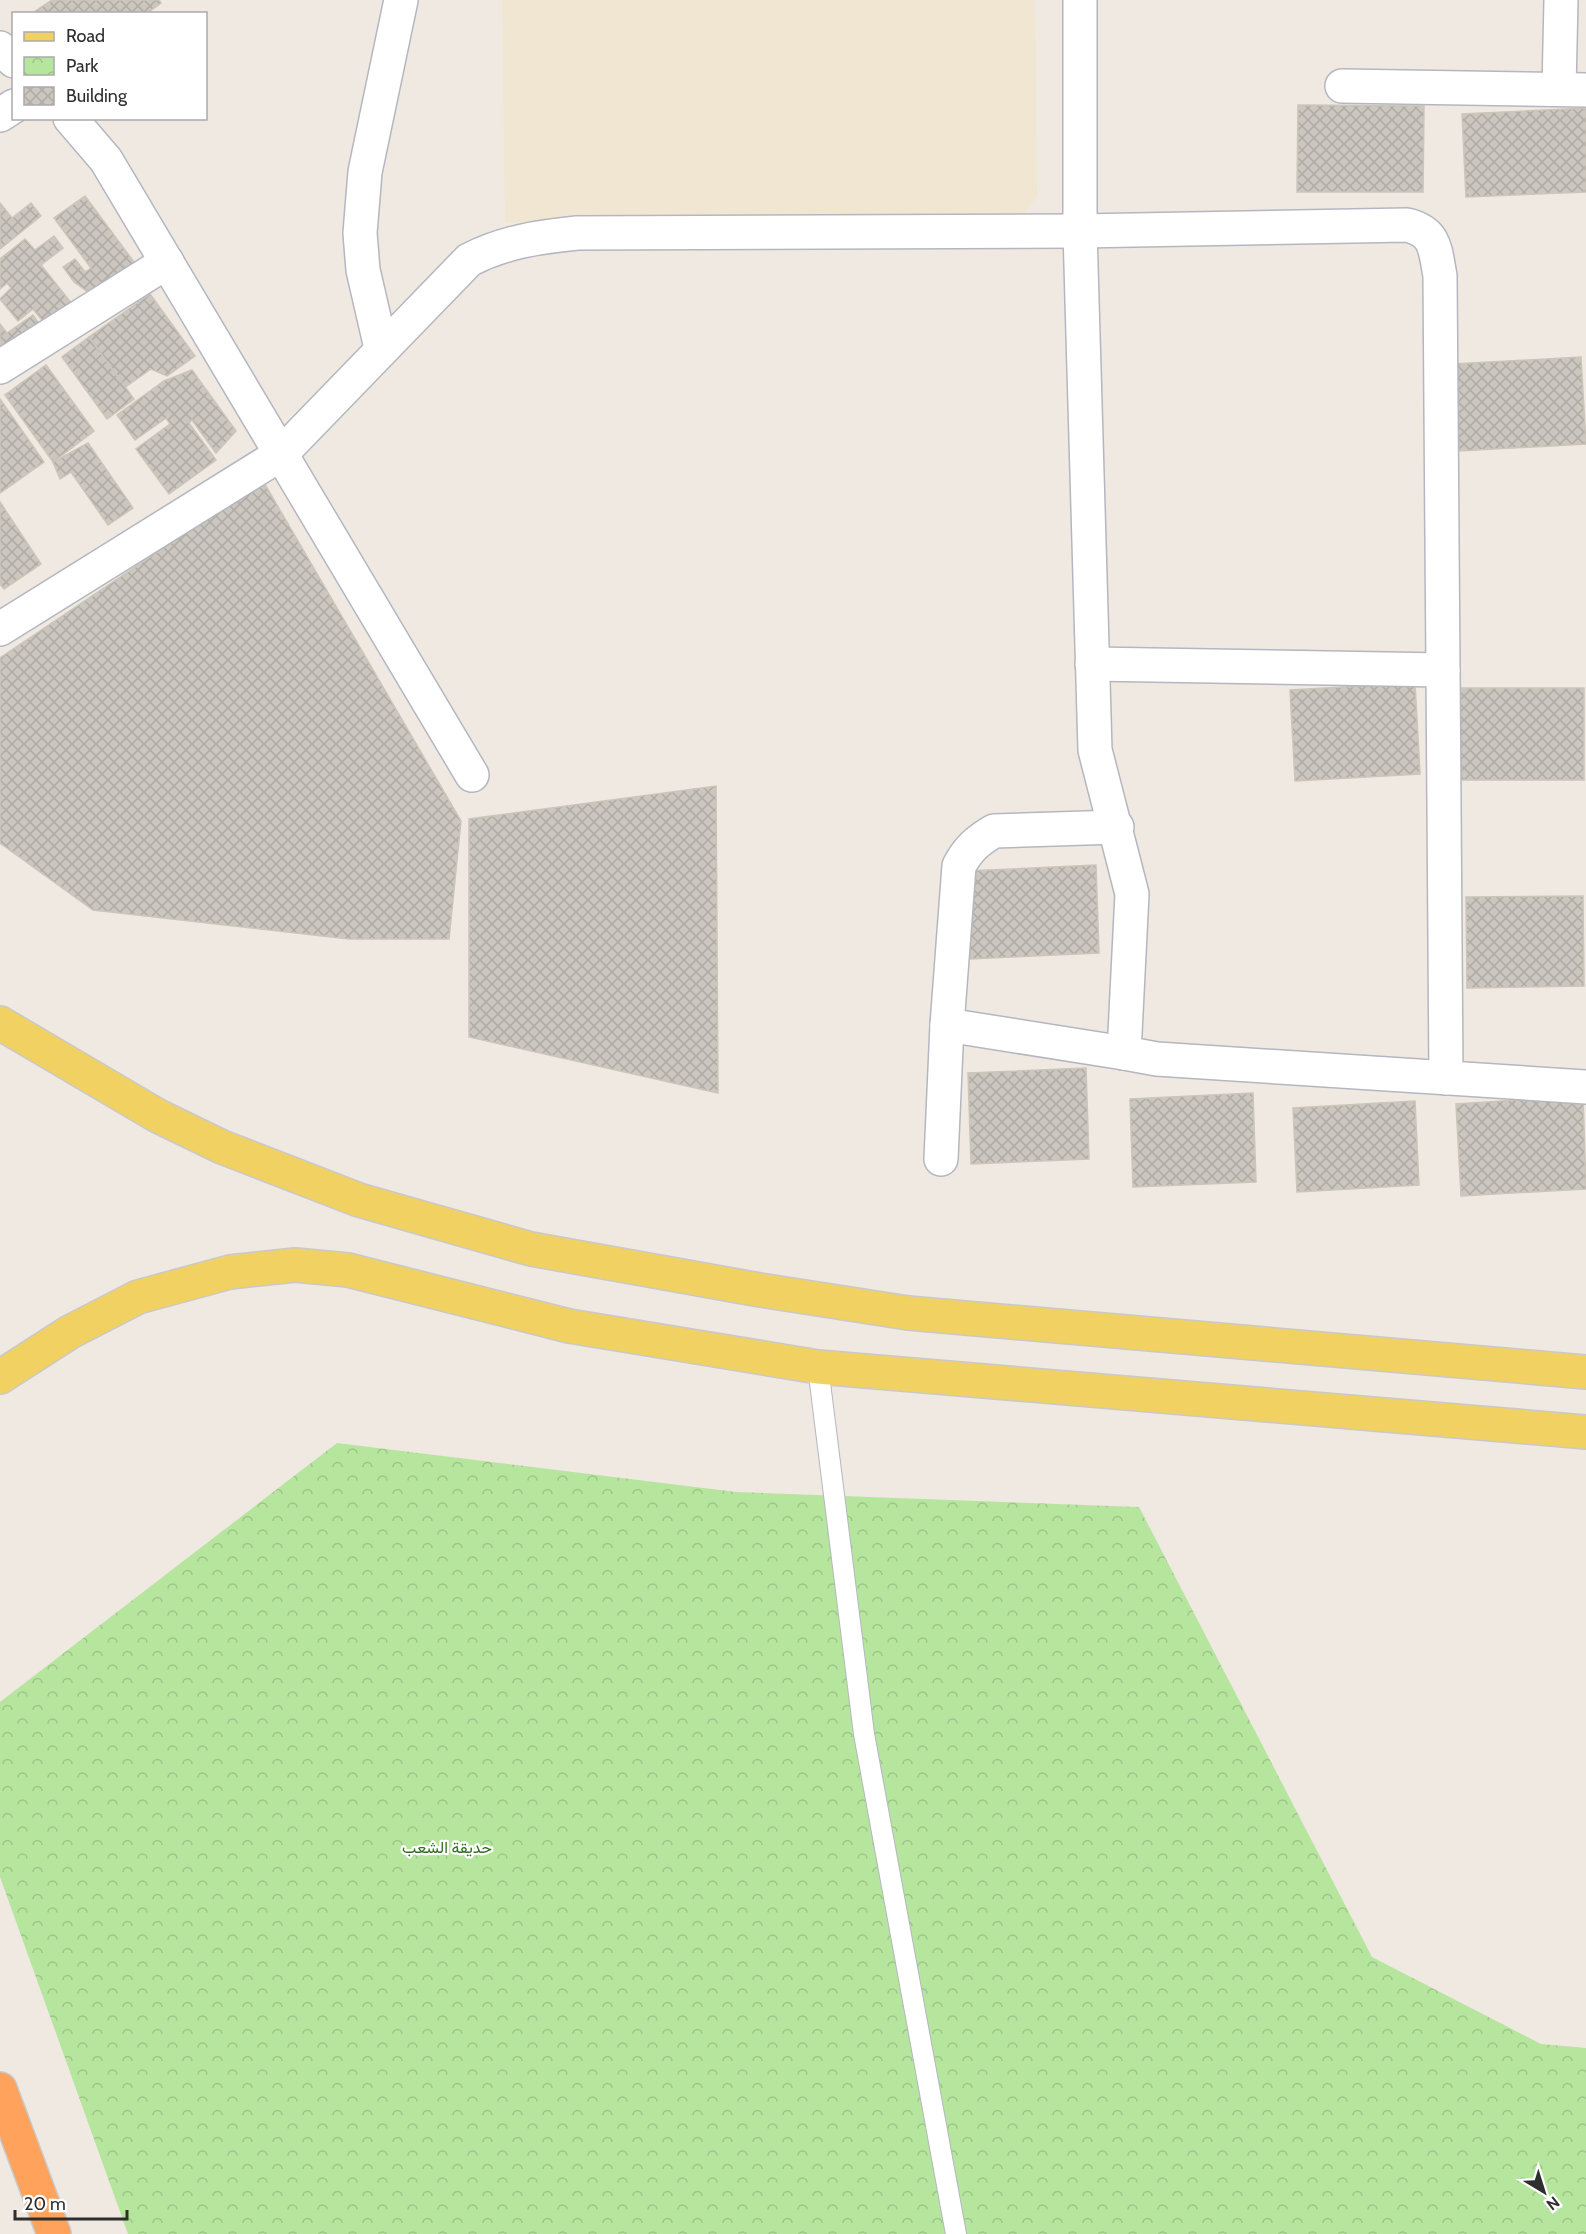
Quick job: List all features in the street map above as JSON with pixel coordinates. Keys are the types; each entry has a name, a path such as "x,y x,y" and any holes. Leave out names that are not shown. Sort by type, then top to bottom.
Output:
{"highway":[{"path":"0,2089 54,2234"}],"main road":[{"path":"0,1023 158,1116 222,1147 359,1200 531,1249 760,1290 908,1313 1586,1372"},
{"path":"0,1377 70,1332 138,1297 230,1272 295,1265 348,1270 569,1326 818,1367 1586,1432"}],"street":[{"path":"381,348 363,270 360,233 365,172 401,0"},
{"path":"1080,0 1080,231 1095,750 1105,796 1117,827 1132,894 1124,1053"},
{"path":"1342,86 1572,90 1560,0"},
{"path":"0,48 12,59"},
{"path":"71,120 106,160 472,776"},
{"path":"0,629 281,454 381,348 469,260 495,247 531,238 577,233 1080,231 1407,225 1422,229 1434,244 1440,276 1446,1078"},
{"path":"0,367 167,262"},
{"path":"1092,664 1443,670"},
{"path":"941,1159 947,1025 960,866 967,851 976,841 994,831 1117,827"},
{"path":"947,1025 1157,1059 1586,1087"}],"lane":[{"path":"818,1367 864,1734 956,2234"}],"shaded area":[{"path":"502,0 1035,0 1037,196 1024,214 1008,222 505,222"}],"green space":[{"name":"حديقة الشعب","path":"337,1443 736,1492 1139,1507 1372,1957 1541,2044 1586,2048 1586,2234 128,2234 0,1877 0,1702"}],"building":[{"path":"52,0 159,0 161,3 149,12 34,12"},
{"path":"1298,105 1424,106 1423,192 1297,192"},
{"path":"1586,108 1586,192 1466,197 1462,114"},
{"path":"85,196 137,266 91,294 74,282 63,267 75,259 85,272 91,268 54,218"},
{"path":"0,203 12,218 31,203 41,216 0,249"},
{"path":"54,236 63,248 41,265 77,310 50,330 33,309 18,321 0,299 11,288 7,283 0,289 0,259 25,239 35,250"},
{"path":"150,294 195,356 167,376 151,369 124,388 89,337"},
{"path":"33,315 44,331 0,356 0,324 7,333"},
{"path":"89,337 134,399 107,419 62,357"},
{"path":"1581,357 1586,444 1459,451 1454,364"},
{"path":"46,365 94,431 53,462 5,395"},
{"path":"192,370 236,431 216,453 192,420 189,423 216,460 169,494 136,449 170,424 166,418 135,440 117,415 164,381"},
{"path":"0,399 44,462 0,493"},
{"path":"88,443 133,508 108,525 71,472 60,479 53,462"},
{"path":"263,481 461,821 449,939 349,939 93,910 0,843 0,658"},
{"path":"0,502 41,564 4,589 0,584"},
{"path":"1415,683 1420,774 1295,781 1290,690"},
{"path":"1459,688 1584,688 1584,780 1459,780"},
{"path":"716,786 718,1093 469,1037 469,819"},
{"path":"1096,865 1099,953 970,959 967,871"},
{"path":"1583,896 1584,986 1467,988 1466,897"},
{"path":"1086,1068 1089,1159 971,1164 968,1073"},
{"path":"1253,1093 1256,1182 1133,1187 1130,1099"},
{"path":"1583,1096 1586,1189 1461,1196 1456,1104"},
{"path":"1415,1101 1419,1185 1297,1192 1293,1108"}]}
